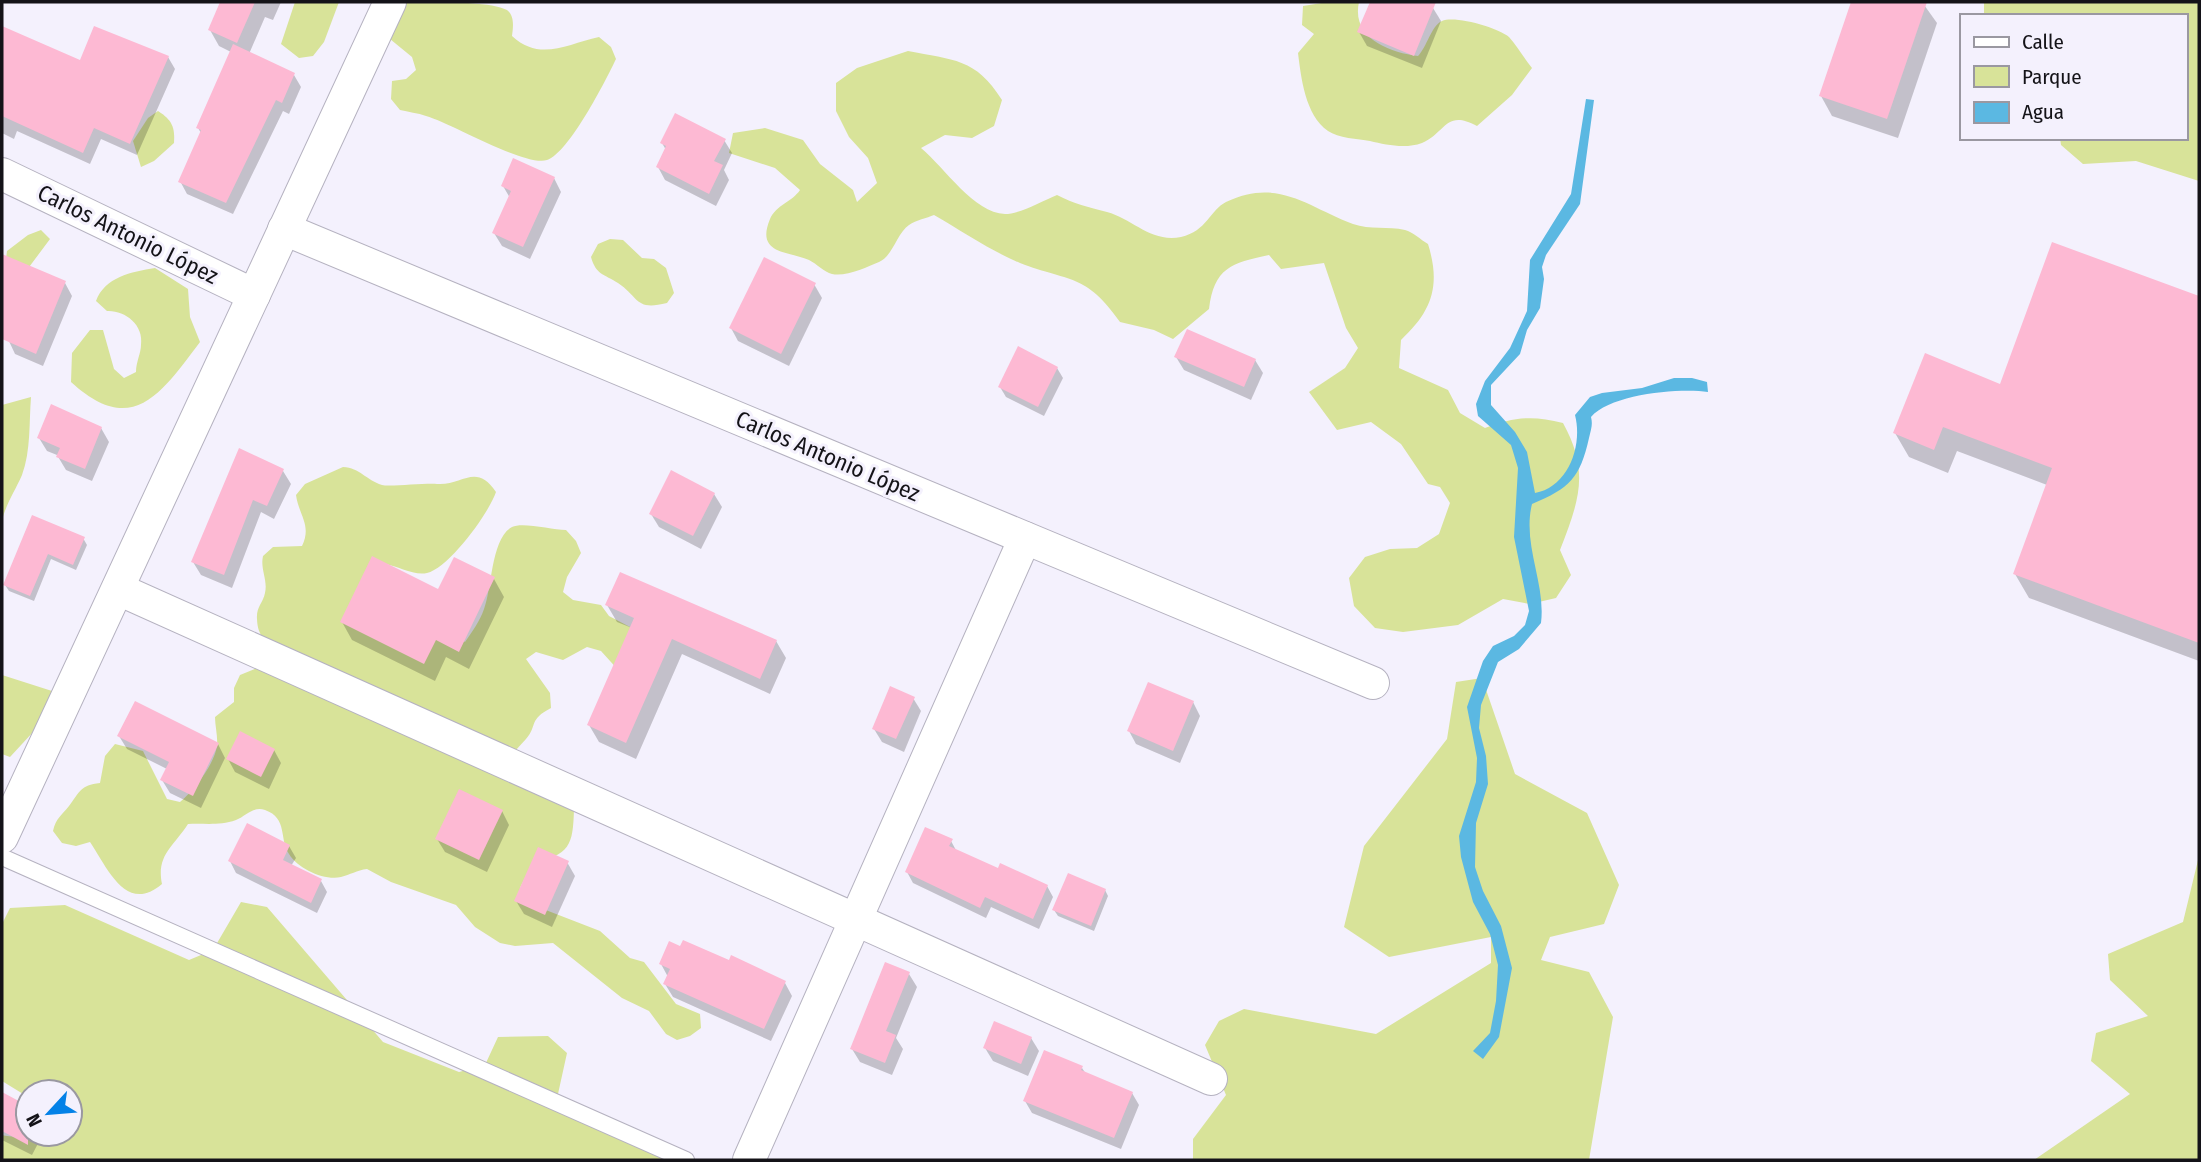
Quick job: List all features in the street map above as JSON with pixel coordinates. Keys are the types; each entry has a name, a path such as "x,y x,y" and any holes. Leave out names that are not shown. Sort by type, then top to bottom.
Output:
{"street":[{"path":"2,837 390,2"},
{"name":"Carlos Antonio López","path":"2,174 254,295"},
{"name":"Carlos Antonio López","path":"284,229 1373,683"},
{"path":"749,1160 1025,538"},
{"path":"118,589 1211,1079"}],"lane":[{"path":"2,858 687,1160"}],"green space":[{"path":"295,2 339,2 324,42 313,56 299,58 281,44"},
{"path":"392,2 452,2 497,7 510,13 513,22 512,36 522,44 543,50 554,49 599,37 611,47 616,59 576,131 556,155 547,160 522,157 437,120 400,110 391,99 392,81 406,79 416,70 412,57 390,39"},
{"path":"1328,2 1359,2 1358,14 1367,34 1384,47 1395,51 1418,56 1438,24 1442,21 1457,20 1477,23 1504,33 1532,68 1512,95 1477,126 1466,121 1452,121 1430,139 1409,146 1337,135 1320,124 1309,106 1298,53 1314,34 1302,25 1303,6"},
{"path":"1984,2 2199,2 2199,181 2136,161 2083,164 2061,145 2060,140 2187,140 2187,14 1984,14"},
{"path":"908,51 951,59 973,68 1002,100 994,126 972,138 945,135 921,148 971,198 993,212 1017,212 1057,195 1116,215 1151,234 1170,238 1181,237 1197,230 1226,202 1261,192 1277,193 1353,224 1405,230 1428,244 1434,273 1431,297 1420,319 1401,340 1399,368 1448,390 1460,413 1485,428 1523,418 1563,423 1577,457 1579,486 1560,550 1571,575 1556,598 1530,604 1503,599 1458,625 1403,632 1375,628 1354,606 1349,578 1365,557 1390,549 1417,548 1439,534 1450,503 1440,487 1428,484 1401,444 1371,422 1337,430 1309,392 1345,368 1358,348 1346,328 1324,263 1281,269 1269,255 1235,265 1220,276 1215,284 1209,309 1173,339 1154,330 1120,322 1097,295 1076,281 1009,258 934,215 909,225 884,259 844,274 829,273 809,260 776,250 770,245 767,231 770,219 776,210 800,190 775,168 729,153 733,133 765,128 803,140 820,164 853,190 857,202 877,183 868,158 849,137 836,111 836,83 857,68"},
{"path":"158,111 172,124 174,143 154,161 141,167 133,141 148,118"},
{"path":"41,230 50,239 3,302 2,282 7,251 28,235"},
{"path":"610,239 623,240 642,258 654,259 666,268 674,293 667,303 643,304 625,288 598,271 591,257 598,244"},
{"path":"155,268 188,289 190,317 200,342 158,392 144,402 128,408 111,407 92,398 71,382 72,353 90,330 103,330 114,369 124,378 136,372 141,337 136,325 120,313 107,311 96,301 112,281"},
{"path":"31,397 25,466 2,520 2,405"},
{"path":"343,467 382,485 446,484 468,478 482,478 496,492 485,513 457,551 436,569 417,573 385,564 454,636 465,642 476,626 487,600 500,542 512,527 523,525 566,530 576,541 581,553 567,577 563,592 573,600 601,605 609,616 632,628 620,672 601,651 587,647 563,660 536,652 526,659 550,693 551,708 536,719 530,734 510,757 574,809 572,832 567,847 554,856 532,864 520,888 538,907 600,931 630,958 644,962 676,1004 700,1014 701,1028 690,1036 677,1040 666,1034 649,1011 622,998 553,943 515,946 500,943 475,927 456,905 391,882 367,869 335,878 305,869 289,854 277,818 265,810 253,810 236,820 224,823 188,824 164,858 162,884 149,892 138,894 119,884 90,842 76,846 62,843 53,831 57,820 81,790 88,785 100,783 105,756 115,744 143,751 167,799 180,802 197,784 215,753 215,717 234,702 234,688 240,675 265,665 266,648 257,619 266,588 263,556 273,547 302,546 306,532 296,495 305,484"},
{"path":"2,675 52,691 46,718 10,757 2,754"},
{"path":"1482,678 1515,774 1587,813 1619,885 1604,924 1550,937 1541,960 1589,972 1613,1017 1589,1160 1193,1160 1193,1139 1226,1095 1205,1045 1219,1021 1244,1009 1376,1034 1491,963 1491,937 1389,957 1344,927 1364,846 1447,739 1456,682"},
{"path":"2199,856 2199,1160 2034,1160 2130,1094 2091,1061 2096,1033 2148,1016 2110,980 2108,954 2183,922"},
{"path":"241,902 267,907 383,1042 459,1072 485,1065 498,1037 548,1036 567,1053 556,1103 686,1160 2,1160 2,1135 14,1136 14,1148 84,1148 84,1078 14,1078 14,1088 2,1081 2,924 10,908 65,905 189,960 213,950"}],"water":[{"path":"1586,99 1594,100 1580,204 1546,255 1542,267 1544,279 1540,308 1527,330 1520,354 1491,385 1491,405 1515,432 1527,452 1535,493 1547,489 1564,474 1575,452 1575,415 1590,397 1642,388 1674,378 1692,378 1707,382 1708,392 1646,394 1601,409 1591,417 1592,425 1586,452 1577,472 1556,493 1532,504 1530,534 1542,608 1541,623 1519,649 1498,662 1481,705 1479,728 1486,756 1488,784 1476,823 1475,867 1483,891 1501,926 1512,968 1499,1037 1483,1059 1473,1051 1490,1033 1496,1001 1498,965 1490,934 1473,902 1461,857 1459,836 1476,782 1477,758 1467,707 1483,661 1493,646 1514,636 1525,625 1529,611 1514,537 1518,468 1511,445 1478,416 1476,404 1485,381 1510,348 1527,311 1530,260 1571,194"}],"building":[{"path":"220,2 255,2 237,43 208,30"},
{"path":"1370,2 1436,2 1414,56 1357,32"},
{"path":"1851,2 1927,2 1887,119 1819,96"},
{"path":"2,26 80,60 94,26 169,56 130,144 94,128 83,153 2,116"},
{"path":"233,44 295,73 282,103 276,100 226,203 178,182 201,130 196,128"},
{"path":"675,113 726,139 714,161 723,165 709,194 656,167 666,146 660,143"},
{"path":"513,158 555,177 523,247 492,233 511,191 501,186"},
{"path":"2052,242 2199,296 2199,643 2013,574 2052,468 1943,427 1934,450 1893,433 1925,353 2000,384"},
{"path":"2,254 66,281 36,354 2,339"},
{"path":"764,257 816,283 781,354 729,328"},
{"path":"1187,329 1256,359 1244,387 1174,357"},
{"path":"1018,346 1058,367 1038,407 998,387"},
{"path":"51,404 102,427 85,469 56,457 60,448 37,438"},
{"path":"239,448 284,469 267,506 253,500 224,575 191,562"},
{"path":"671,470 715,493 693,536 649,514"},
{"path":"32,515 85,537 73,565 48,554 30,596 3,585"},
{"path":"372,556 438,589 454,557 495,577 459,652 436,640 424,664 340,622"},
{"path":"620,572 777,640 760,679 672,639 626,743 587,725 634,618 605,605"},
{"path":"1148,682 1194,701 1173,751 1127,731"},
{"path":"890,686 915,697 896,739 872,729"},
{"path":"135,701 219,743 193,796 160,780 169,762 117,736"},
{"path":"240,731 275,749 261,777 226,759"},
{"path":"459,789 503,810 479,860 435,839"},
{"path":"247,823 290,845 283,860 322,879 311,903 228,861"},
{"path":"925,827 953,839 949,846 998,868 1000,863 1048,885 1033,919 985,897 980,908 905,872"},
{"path":"538,847 569,861 545,915 514,901"},
{"path":"1068,873 1106,889 1091,926 1052,910"},
{"path":"683,940 729,960 731,955 786,981 764,1029 663,984 670,969 659,964 669,941 680,946"},
{"path":"885,962 910,972 886,1031 896,1035 885,1063 850,1049"},
{"path":"994,1021 1032,1037 1021,1064 983,1048"},
{"path":"1044,1050 1083,1066 1081,1070 1133,1092 1114,1138 1023,1101"},
{"path":"2,1092 14,1098 14,1137 2,1131"}]}
